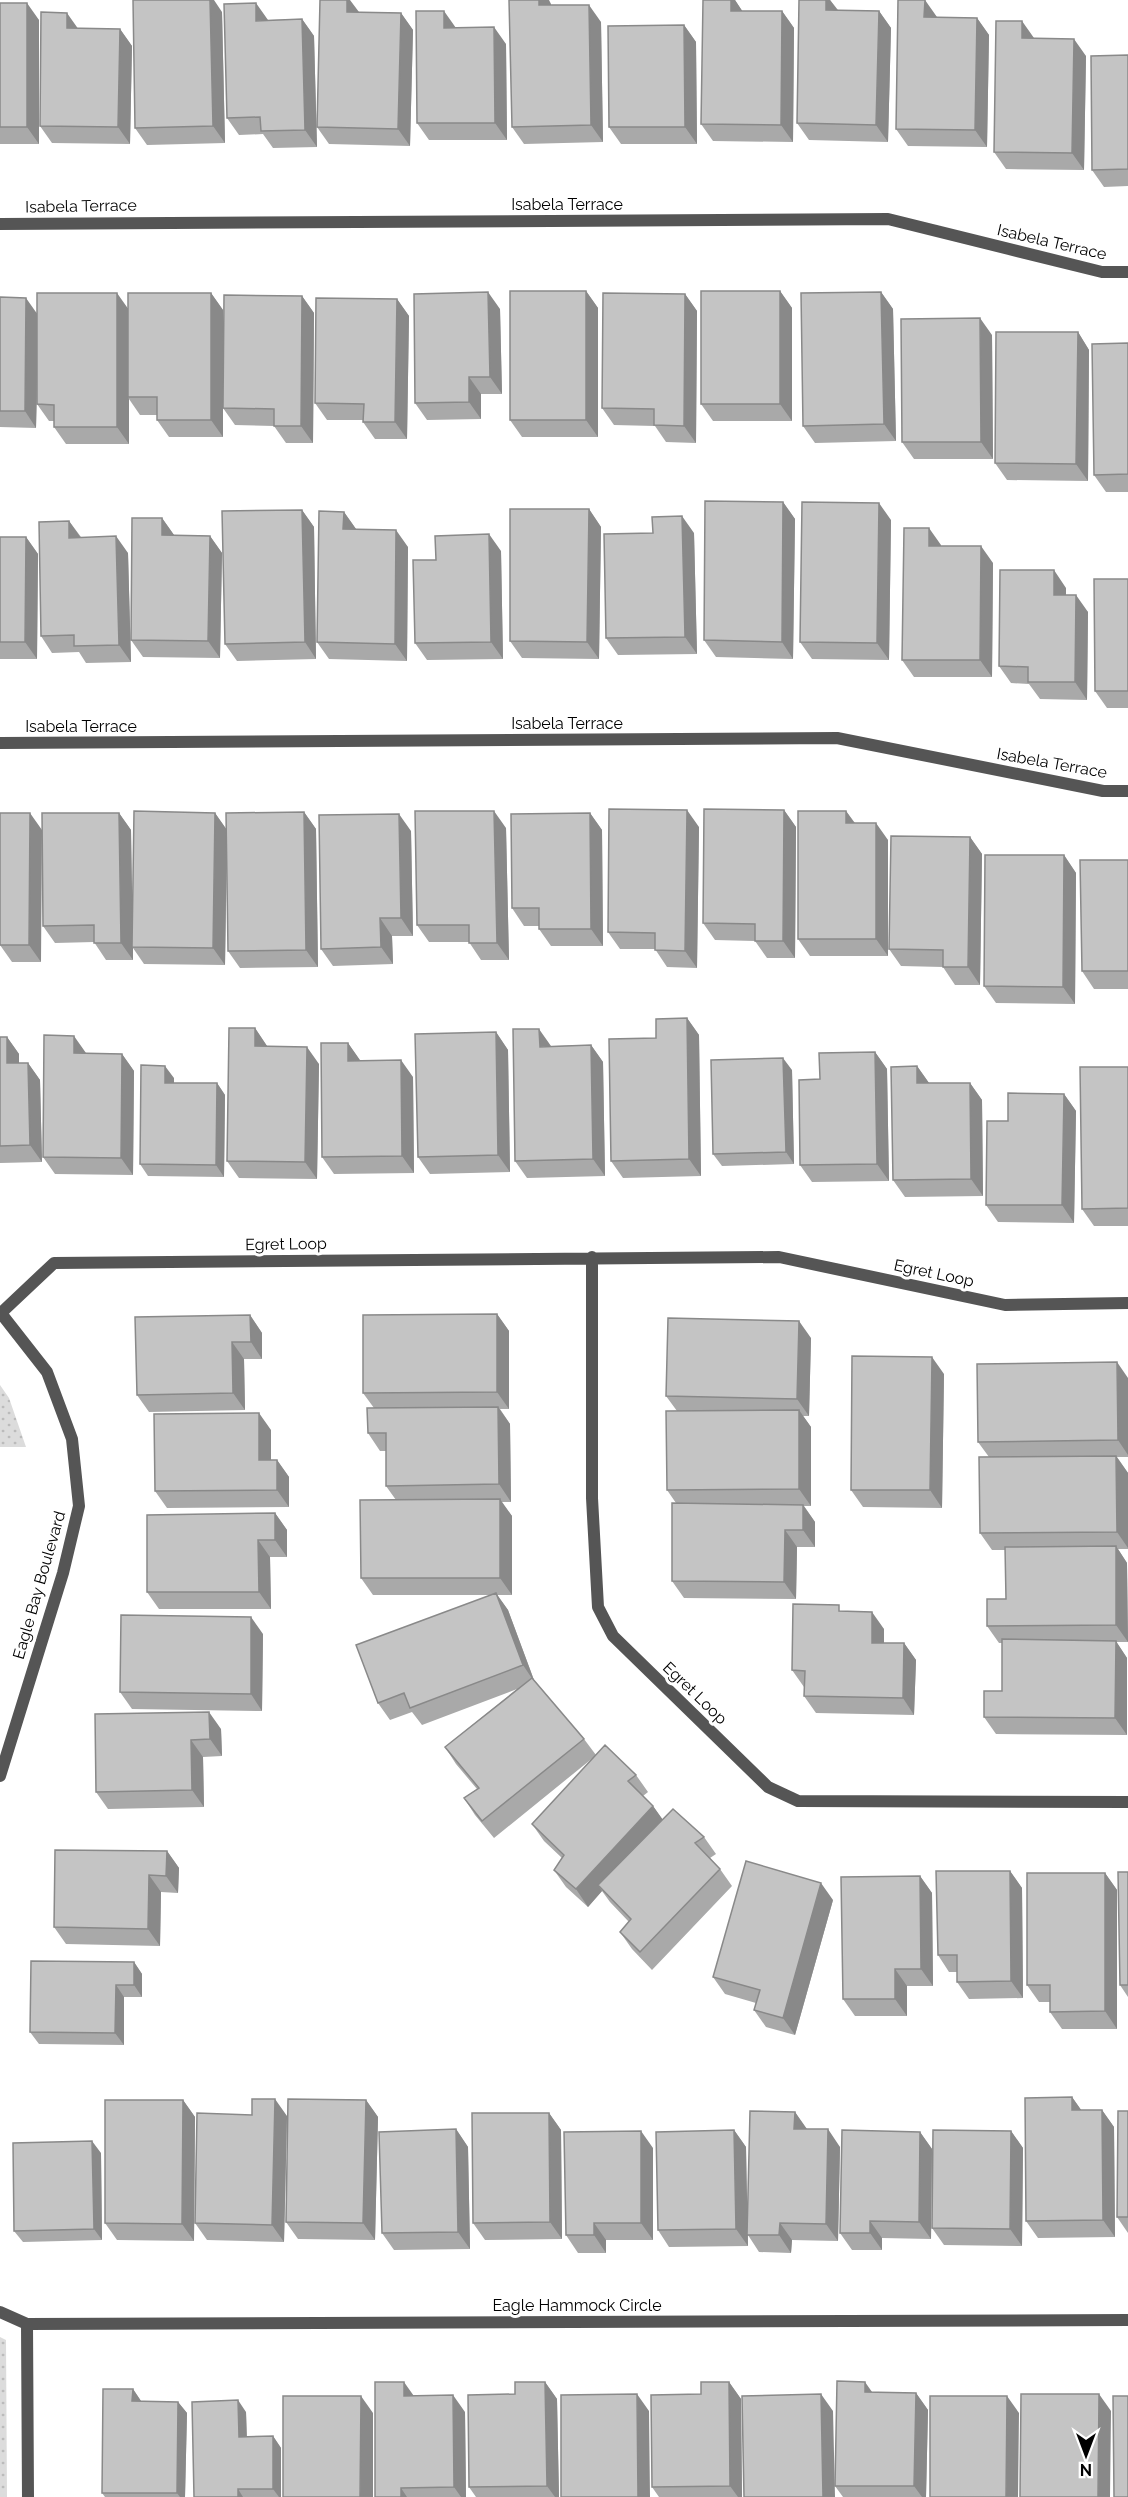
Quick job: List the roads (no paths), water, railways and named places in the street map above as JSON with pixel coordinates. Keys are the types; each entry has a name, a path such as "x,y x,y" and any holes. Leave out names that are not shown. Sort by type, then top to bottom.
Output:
{"street":[{"name":"Isabela Terrace","path":"0,224 888,219 1102,272 1128,272"},
{"name":"Isabela Terrace","path":"0,743 837,738 1103,791 1128,791"},
{"name":"Egret Loop","path":"592,1257 592,1498 598,1607 612,1636 768,1787 798,1801 1128,1802"},
{"name":"Egret Loop","path":"0,1313 54,1263 592,1257 779,1257 1005,1305 1128,1303"},
{"name":"Eagle Bay Boulevard","path":"0,1313 46,1372 72,1439 79,1506 63,1573 0,1776"},
{"name":"Eagle Hammock Circle","path":"0,2312 27,2324 1128,2320"},
{"path":"27,2324 28,2497"}]}
